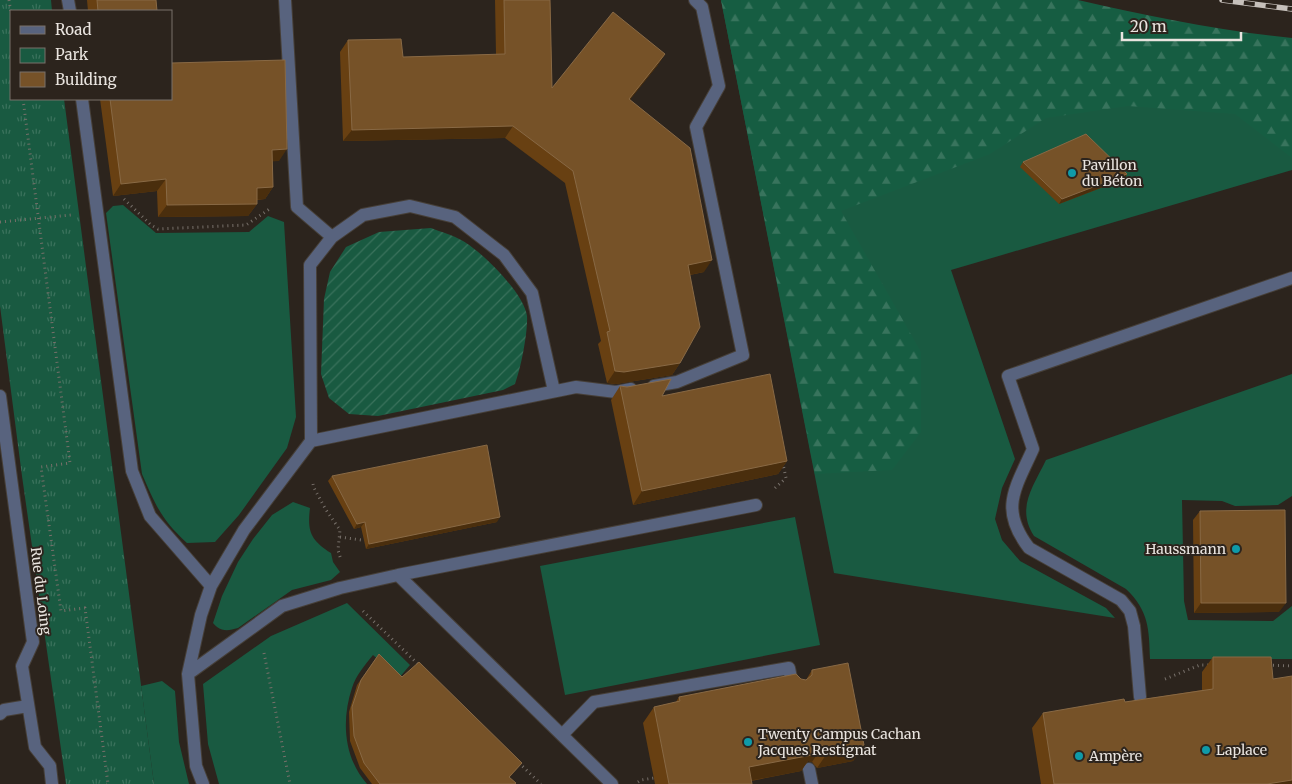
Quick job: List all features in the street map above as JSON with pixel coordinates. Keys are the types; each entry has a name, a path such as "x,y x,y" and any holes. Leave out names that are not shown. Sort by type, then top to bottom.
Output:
{"street":[{"path":"285,0 297,207 332,237"},
{"path":"311,441 576,387 616,392 677,382 743,355 696,127 719,86 702,7 695,0"},
{"path":"82,100 132,472 150,516 211,586"},
{"path":"203,784 196,766 188,674 201,615 211,586 244,530 311,441 310,265 332,237 363,215 410,206 455,217 504,255 532,293 554,391"},
{"path":"1140,697 1134,626 1130,611 1121,600 1029,548 1020,537 1014,525 1011,511 1012,497 1033,449 1008,376 1292,278"},
{"name":"Rue du Loing","path":"0,396 33,642 22,666 35,747 50,766 52,784"},
{"path":"188,674 282,606 340,588 756,505"},
{"path":"398,575 612,784"},
{"path":"562,736 594,702 789,668 793,688"},
{"path":"1,711 28,706"},
{"path":"810,769 812,784"}],"path":[{"path":"23,100 70,463 41,467 61,611 85,608 108,784 106,784"},
{"path":"0,222 84,213 95,203 125,199 151,225 158,228 246,225 271,208 297,207"},
{"path":"756,505 786,478 782,458"},
{"path":"314,488 340,530 338,550 342,562"},
{"path":"340,537 361,540"},
{"path":"340,588 425,671"},
{"path":"258,623 290,784"},
{"path":"1165,679 1200,665 1218,665"},
{"path":"1264,665 1292,666"},
{"path":"513,758 541,784"},
{"path":"636,784 641,780 654,778"}],"green space":[{"path":"0,0 51,0 52,10 10,10 10,100 64,100 154,784 66,784 0,306"},
{"path":"721,0 1292,49 1292,170 951,270 1015,459 1002,488 995,519 1002,540 1020,561 1106,608 1115,618 834,573"},
{"path":"721,0 1078,0 1185,22 1292,38 1292,158 1235,114 1128,106 1046,118 990,154 841,211 921,352 921,432 892,470 815,474"},
{"path":"123,205 156,233 249,232 268,216 284,222 296,417 287,448 239,515 215,542 187,543 171,527 160,512 142,474 106,213 113,206"},
{"path":"431,228 459,239 481,254 510,285 524,307 527,316 526,331 522,360 515,384 503,390 378,416 349,414 329,398 321,374 324,299 330,272 346,247 379,232"},
{"path":"1292,374 1292,496 1278,505 1235,506 1222,501 1182,500 1184,601 1188,620 1273,621 1292,606 1292,659 1150,659 1146,621 1134,597 1126,589 1034,536 1026,516 1026,507 1036,479 1046,460"},
{"path":"293,502 310,508 309,523 312,535 319,544 331,553 333,562 340,572 331,580 292,590 238,628 228,630 218,628 213,623 222,596 238,562 272,515"},
{"path":"795,517 820,645 565,695 540,566"},
{"path":"347,603 410,665 399,678 373,655 358,674 352,688 346,713 347,739 353,763 367,784 219,784 208,744 203,684 271,636"},
{"path":"162,681 175,691 179,742 189,784 154,784 141,686"}],"building":[{"path":"97,0 156,0 157,10 98,10"},
{"path":"504,0 550,0 552,88 613,12 665,54 629,99 690,148 712,260 688,265 700,327 680,363 624,372 615,371 607,332 610,331 573,171 513,126 352,130 348,40 401,39 403,57 505,54"},
{"path":"285,60 287,149 272,150 273,187 257,188 257,204 167,205 166,179 121,184 110,100 172,100 172,63"},
{"name":"Pavillon du Béton","path":"1086,134 1127,174 1062,199 1023,162"},
{"path":"770,374 787,461 642,491 620,386 627,387 671,379 662,396"},
{"path":"487,445 500,517 369,544 365,522 357,524 332,476"},
{"name":"Haussmann","path":"1285,510 1286,603 1201,603 1200,511"},
{"path":"379,654 402,677 419,662 522,763 509,777 516,783 380,784 364,763 354,736 352,707 361,680"},
{"name":"Laplace","path":"1213,657 1271,657 1273,679 1292,676 1292,780 1267,784 1054,784 1043,713 1124,699 1125,702 1213,689"},
{"name":"Twenty Campus Cachan Jacques Restignat","path":"848,663 864,745 828,752 823,746 818,745 813,750 812,755 749,767 752,784 669,784 654,707 680,701 679,697 796,674 801,679 806,680 812,675 812,670"}],"railway":[{"path":"1222,0 1292,9"}],"place":[{"name":"Pavillon du Béton","path":"1072,173"},
{"name":"Haussmann","path":"1236,549"},
{"name":"Twenty Campus Cachan Jacques Restignat","path":"748,742"},
{"name":"Laplace","path":"1206,750"},
{"name":"Ampère","path":"1079,756"}]}
